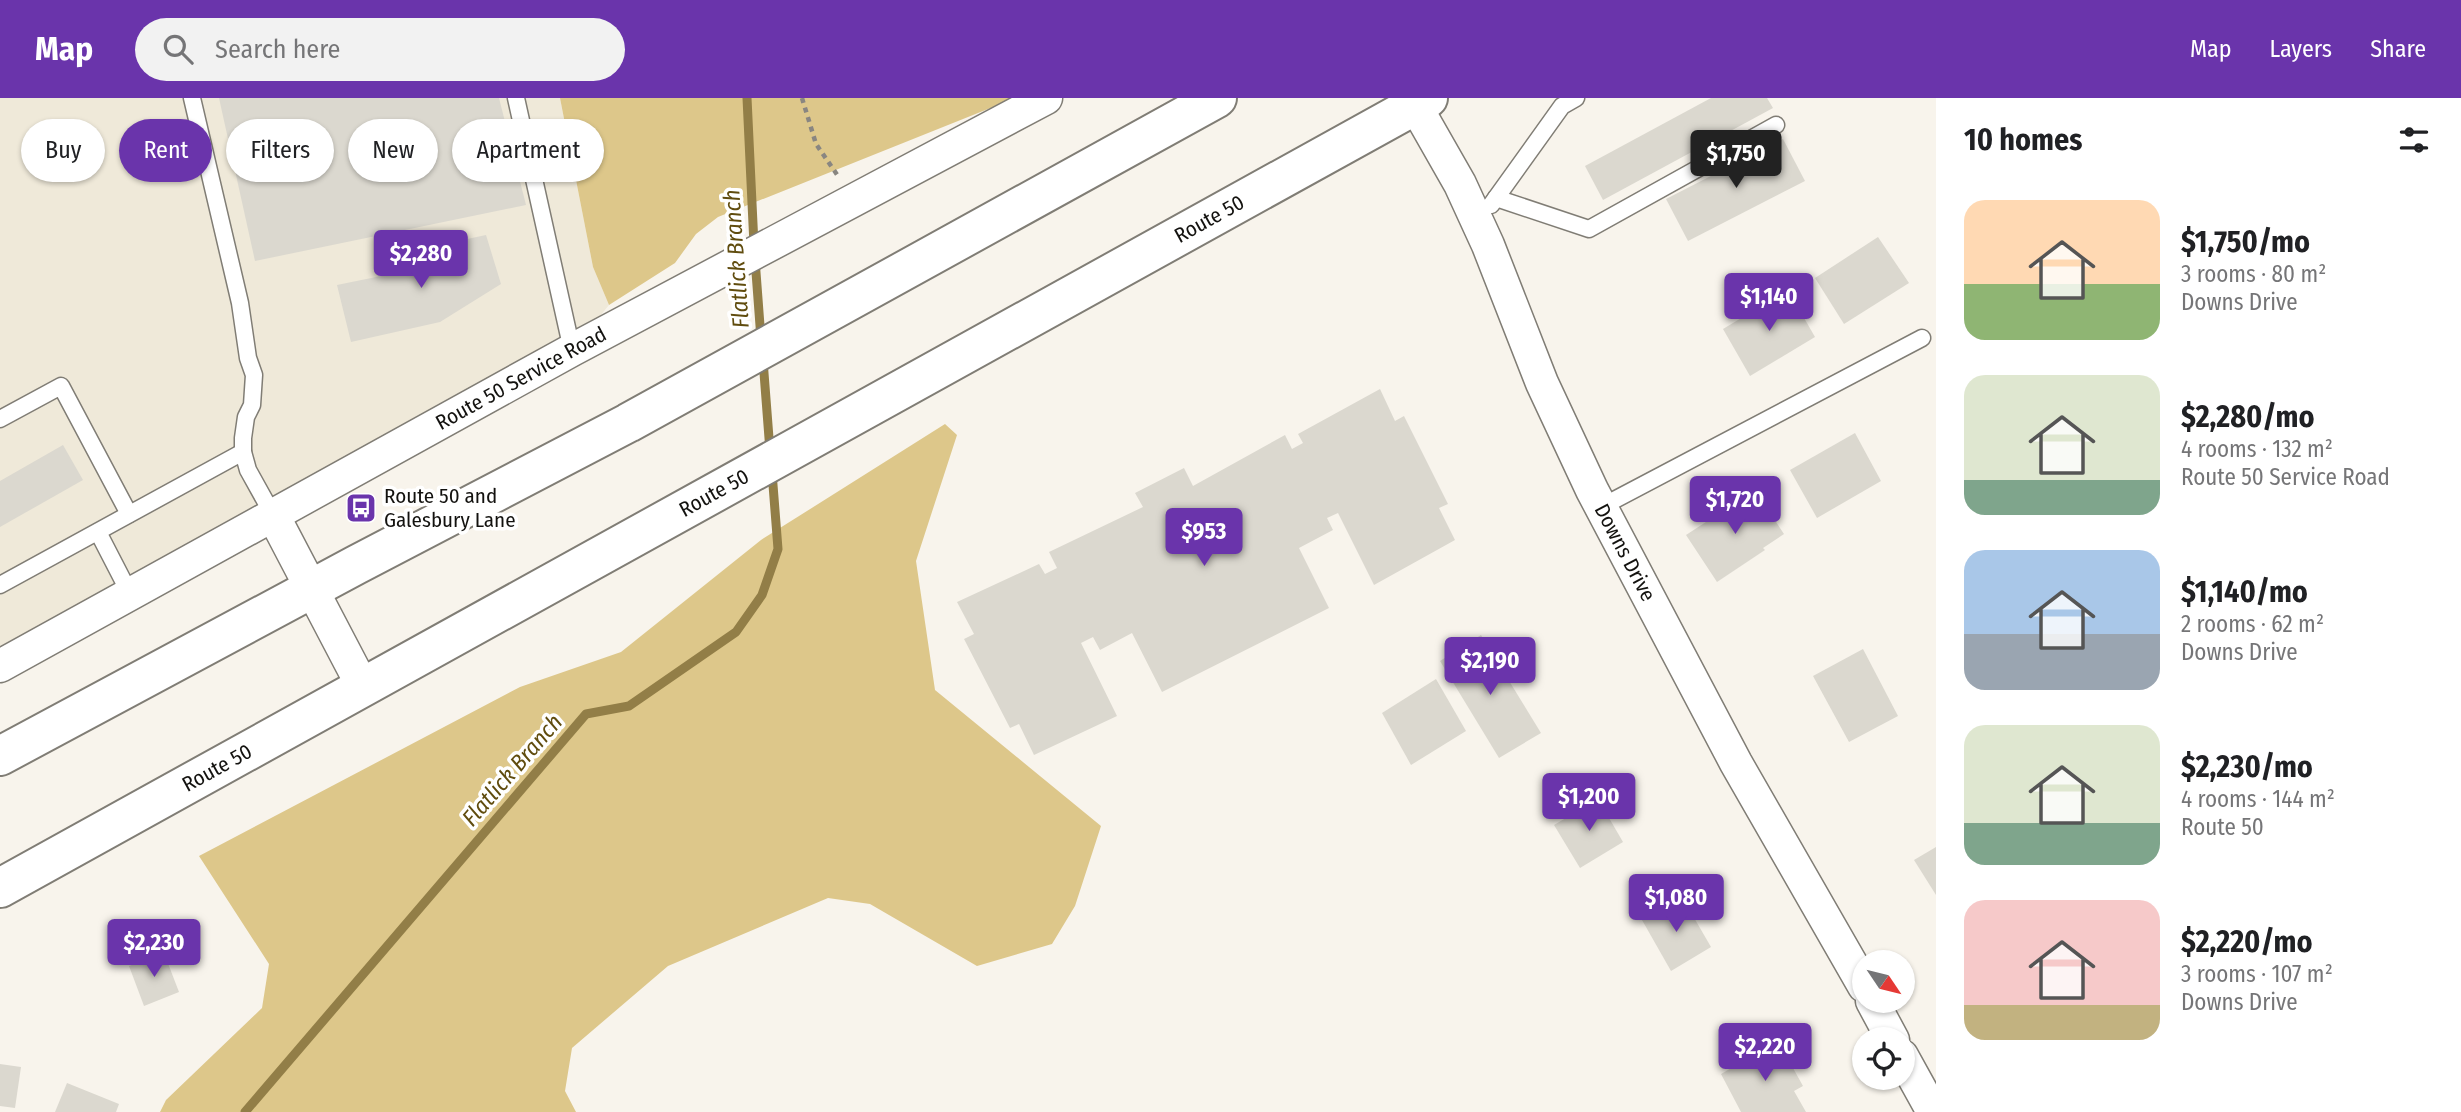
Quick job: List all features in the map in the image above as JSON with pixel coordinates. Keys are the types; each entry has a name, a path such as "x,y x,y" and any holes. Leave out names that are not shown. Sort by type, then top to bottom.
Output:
{"highway":[{"path":"0,756 672,398 1217,98"},
{"name":"Route 50","path":"0,888 1422,101"}],"street":[{"name":"Route 50 Service Road","path":"0,666 572,350 1046,98"},
{"name":"Downs Drive","path":"1422,101 1500,272 1542,383 1601,507 1736,763 1852,965"},
{"path":"273,515 363,687"},
{"path":"1915,1079 1933,1112"}],"lane":[{"path":"192,98 240,303 248,358 254,375 252,405 246,417 243,452 248,470 273,515"},
{"path":"516,98 572,350"},
{"path":"1478,223 1566,101"},
{"path":"1496,198 1589,229 1776,125"},
{"path":"1601,507 1922,338"},
{"path":"0,419 61,386 130,514"},
{"path":"0,585 243,452"},
{"path":"98,532 130,594"}],"path":[{"path":"802,98 816,144 842,183"}],"shaded area":[{"path":"0,98 560,98 564,119 452,119 452,182 576,182 593,267 609,305 572,350 0,666"},
{"path":"560,98 1013,98 718,217 696,234 675,263 609,305 593,267 576,182 604,182 604,119 564,119"},
{"path":"945,424 957,435 916,561 935,690 1101,826 1075,906 1052,944 977,966 870,904 828,898 668,966 572,1048 565,1091 576,1112 160,1112 166,1100 262,1008 269,964 199,856 520,687 621,652 761,540"}],"building":[{"path":"219,98 499,98 504,119 452,119 452,182 520,182 526,205 255,261 238,182 334,182 334,119 226,119 226,130"},
{"path":"1711,98 1767,98 1773,108 1603,200 1585,166"},
{"path":"1783,139 1805,181 1688,241 1666,199"},
{"path":"486,235 501,284 440,322 351,342 337,285 420,268 416,250"},
{"path":"1878,237 1909,283 1844,324 1815,278"},
{"path":"1788,290 1815,337 1750,376 1723,329"},
{"path":"1380,389 1395,421 1404,416 1448,504 1439,508 1455,540 1374,585 1338,513 1327,518 1333,530 1299,548 1329,608 1162,692 1132,633 1100,650 1093,637 1081,643 1117,716 1034,755 1019,724 1010,728 964,639 974,634 957,602 1039,564 1045,574 1057,568 1049,552 1143,507 1135,493 1184,468 1193,486 1285,435 1292,449 1303,443 1298,434"},
{"path":"1855,433 1881,481 1817,518 1790,470"},
{"path":"63,445 83,480 0,527 0,481"},
{"path":"1755,490 1784,534 1717,582 1686,535"},
{"path":"1481,635 1541,733 1499,758 1440,661"},
{"path":"1863,649 1898,716 1849,742 1813,676"},
{"path":"1436,679 1466,731 1411,765 1382,713"},
{"path":"1598,799 1623,842 1580,868 1554,825"},
{"path":"1936,847 1936,895 1914,860"},
{"path":"1682,897 1711,947 1671,971 1642,920"},
{"path":"164,953 179,992 144,1006 129,966"},
{"path":"1778,1041 1803,1086 1794,1091 1806,1112 1741,1112 1721,1074"},
{"path":"0,1064 21,1067 15,1108 0,1106"},
{"path":"67,1083 119,1104 116,1112 55,1112"}],"waterway":[{"name":"Flatlick Branch","path":"747,98 754,245"},
{"name":"Flatlick Branch","path":"755,259 761,339"},
{"name":"Flatlick Branch","path":"763,360 770,451"},
{"name":"Flatlick Branch","path":"245,1112 586,714 629,706 736,632 762,595 778,549 772,472"}],"place":[{"name":"Route 50 and Galesbury Lane","path":"361,508"}]}
